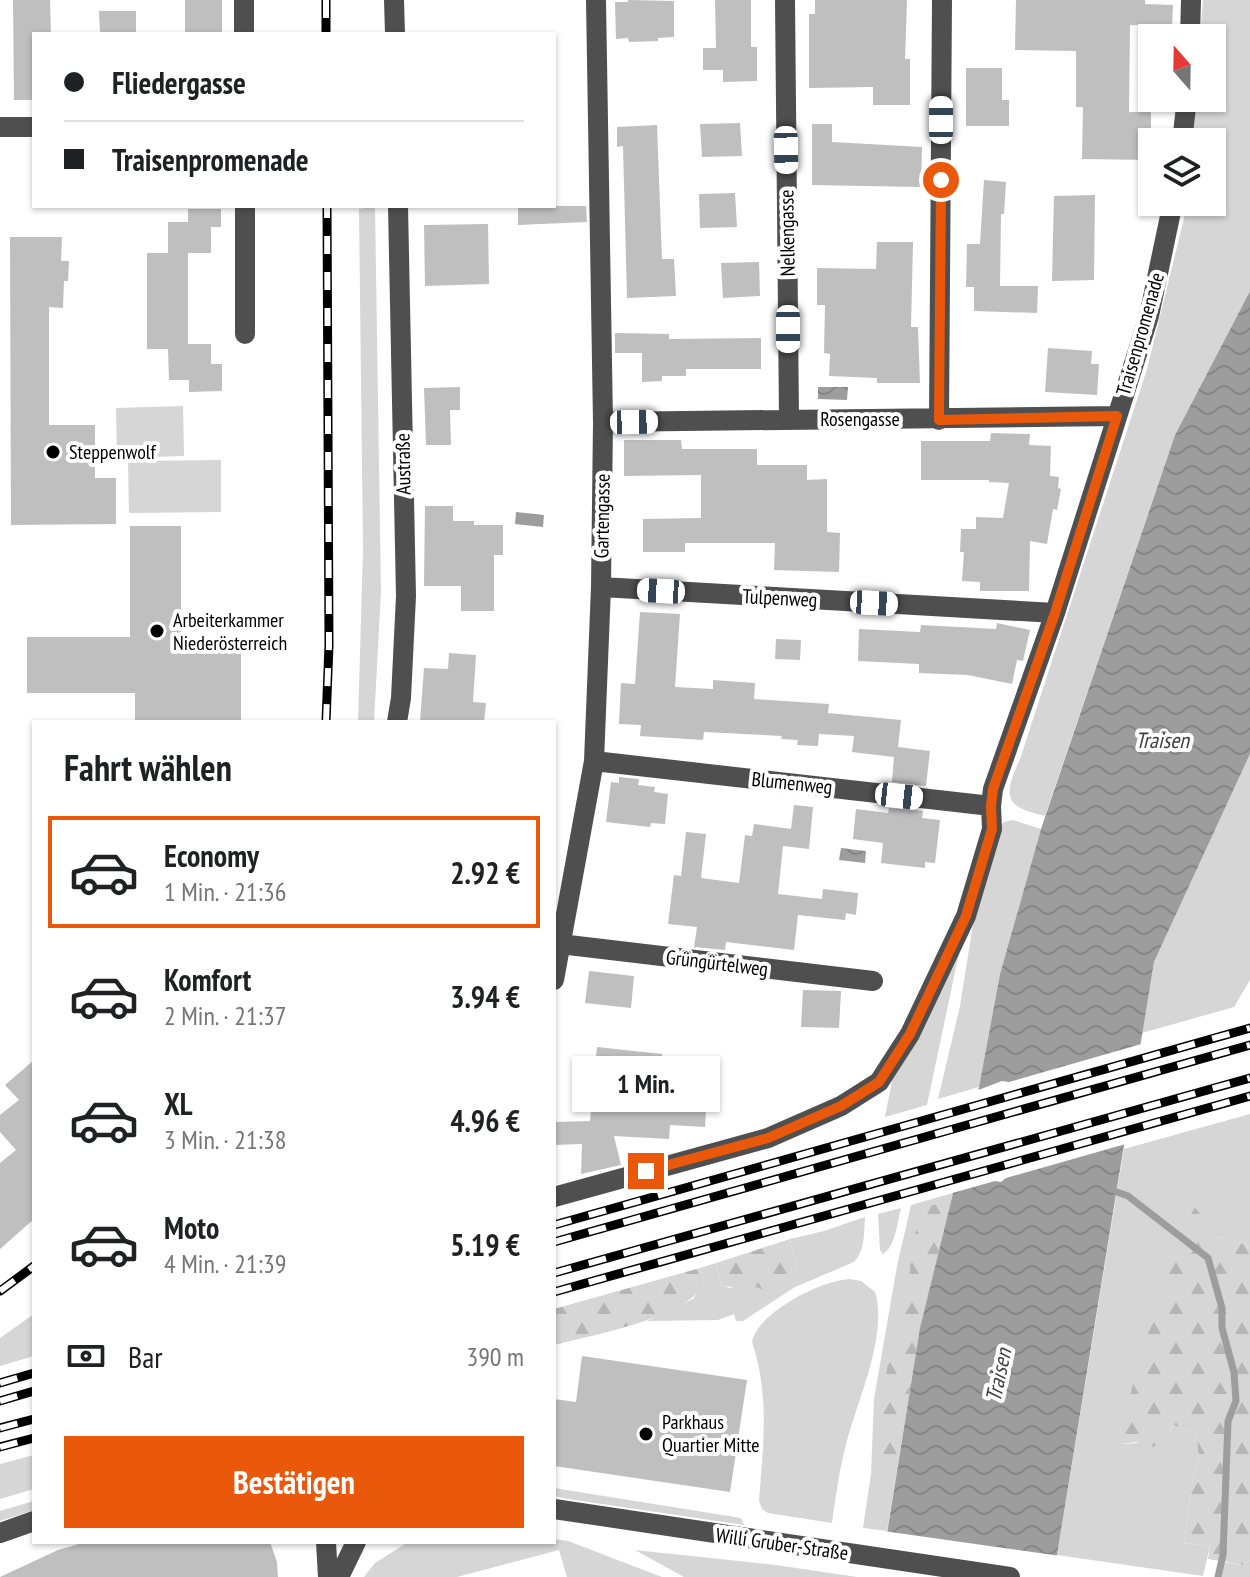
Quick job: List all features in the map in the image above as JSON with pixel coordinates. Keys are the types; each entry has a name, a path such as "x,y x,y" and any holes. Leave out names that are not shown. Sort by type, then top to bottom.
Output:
{"street":[{"path":"244,0 244,32"},
{"path":"394,0 395,32"},
{"name":"Gartengasse","path":"556,968 594,761 603,422 596,0"},
{"name":"Nelkengasse","path":"785,0 789,419"},
{"path":"939,420 942,0"},
{"path":"1190,24 1191,0"},
{"path":"0,127 32,127"},
{"path":"245,208 245,334"},
{"name":"Austraße","path":"397,720 406,596 398,208"},
{"name":"Traisenpromenade","path":"556,1196 768,1138 841,1106 879,1082 910,1034 966,916 992,829 993,789 1055,613 1149,316 1170,216"},
{"name":"Rosengasse","path":"603,422 1117,416"},
{"name":"Tulpenweg","path":"601,587 1055,613"},
{"name":"Blumenweg","path":"594,761 991,806"},
{"name":"Grüngürtelweg","path":"560,944 873,981"},
{"name":"Willi Gruber-Straße","path":"556,1509 1010,1577"},
{"path":"0,1533 32,1522"},
{"path":"326,1544 328,1577"},
{"path":"339,1577 355,1544"}],"green space":[{"path":"1203,0 1250,0 1250,291 1175,435 1045,816 1014,803 1010,797 1011,781 1147,369 1185,216 1226,216 1226,128 1193,128 1194,112 1226,112 1226,24 1201,24"},
{"path":"375,208 381,592 374,720 358,720 363,550 359,209"},
{"path":"183,406 184,456 117,458 116,408"},
{"path":"221,460 221,512 129,513 128,461"},
{"path":"1250,754 1250,980 1234,1007 1142,1033 1154,962"},
{"path":"1013,820 1041,829 1000,974 979,1087 938,1099 960,1006 974,918 999,828 1004,822"},
{"path":"959,953 927,1105 885,1117 893,1075"},
{"path":"1250,1114 1250,1249 1245,1244 1217,1237 1192,1204 1122,1444 1165,1441 1173,1425 1196,1433 1199,1458 1184,1543 1210,1546 1203,1576 1057,1555 1124,1149"},
{"path":"953,1193 920,1328 887,1531 863,1528 871,1474 874,1399 911,1205"},
{"path":"951,1200 920,1328 896,1472 882,1464 879,1435 888,1364 900,1344 897,1326 910,1271 910,1253 923,1208"},
{"path":"1192,1203 1217,1237 1245,1244 1250,1249 1250,1560 1243,1565 1208,1559 1210,1546 1184,1543 1199,1458 1196,1433 1173,1425 1165,1441 1153,1447 1136,1442 1121,1444 1135,1373"},
{"path":"901,1208 893,1240 883,1254 880,1250 878,1214"},
{"path":"865,1217 862,1247 854,1262 795,1287 743,1321 736,1321 734,1314 718,1320 647,1321 693,1299 704,1283 700,1268 716,1263 721,1285 730,1288 797,1270 790,1239"},
{"path":"790,1239 797,1270 792,1276 765,1291 752,1286 721,1285 716,1263"},
{"path":"700,1268 704,1283 695,1295 680,1306 660,1315 556,1344 556,1308"},
{"path":"850,1279 861,1281 875,1292 878,1326 843,1458 832,1523 768,1513 759,1501 763,1401 752,1342 757,1331 778,1309 808,1291"},
{"path":"32,1315 32,1357 0,1366 0,1338"},
{"path":"32,1456 32,1490 0,1499 0,1464"},
{"path":"556,1488 741,1518 744,1525 556,1496"},
{"path":"32,1502 32,1511 0,1521 0,1511"},
{"path":"556,1539 568,1541 662,1577 567,1577 559,1550 457,1577 364,1577 375,1563 405,1544 556,1544"},
{"path":"635,1550 776,1565 857,1577 684,1577"},
{"path":"1250,1560 1250,1577 1218,1577 1221,1562 1243,1565"}],"water":[{"name":"Traisen","path":"1250,291 1250,754 1154,962 1055,1567 880,1577 920,1328 979,1087 1000,974 1041,829 1175,435"},
{"path":"818,387 848,387 847,400 818,399"},
{"path":"516,512 544,515 543,527 515,524"},
{"path":"841,848 866,851 865,863 839,860"}],"pier":[{"path":"1145,1043 1129,1143 1001,1182 949,1194 973,1092 1002,1081 1009,1082"},
{"path":"883,1531 1061,1556 1058,1577 876,1577"}],"building":[{"path":"13,0 50,0 51,32 32,32 32,100 14,100"},
{"path":"185,0 222,0 222,32 185,32"},
{"path":"715,0 751,0 751,47 757,47 757,81 723,82 723,70 703,70 703,48 716,48"},
{"path":"815,0 907,0 905,59 910,59 910,105 873,105 873,87 809,88 809,14 815,14"},
{"path":"1016,0 1145,0 1145,4 1173,5 1172,24 1130,25 1129,112 1151,112 1151,128 1138,128 1138,160 1082,159 1083,107 1076,107 1076,51 1015,50"},
{"path":"674,1 674,37 629,42 628,38 616,39 615,2"},
{"path":"99,11 136,11 136,32 100,32"},
{"path":"966,68 1002,68 1002,100 1009,100 1009,126 966,126"},
{"path":"740,123 742,156 702,157 700,124"},
{"path":"812,124 832,124 832,142 922,147 921,187 812,185"},
{"path":"657,125 662,259 674,259 676,296 627,298 623,146 617,147 617,127"},
{"path":"984,180 1006,182 1004,214 1001,214 1000,286 1038,286 1037,313 974,311 974,287 966,287 967,244 980,244"},
{"path":"735,193 737,227 700,228 699,194"},
{"path":"1095,195 1094,280 1052,281 1054,196"},
{"path":"586,206 587,222 518,225 518,208"},
{"path":"188,209 221,209 221,227 211,227 211,253 188,253 188,344 211,344 211,364 222,364 222,391 189,392 189,380 169,380 168,349 147,349 147,253 168,253 168,222 188,222"},
{"path":"488,224 489,284 425,286 424,225"},
{"path":"10,237 62,237 61,261 69,261 68,281 64,281 63,308 49,307 49,425 95,425 95,478 116,478 116,524 11,525"},
{"path":"877,242 913,242 911,327 918,327 920,383 877,383 877,378 829,376 830,354 824,353 825,305 817,305 817,268 876,269"},
{"path":"759,262 760,296 723,298 721,263"},
{"path":"615,333 669,334 669,339 761,338 761,369 686,369 686,376 662,376 662,381 642,382 642,353 615,353"},
{"path":"1048,348 1092,351 1091,364 1099,364 1097,395 1045,392"},
{"path":"460,387 460,410 450,410 451,445 426,445 424,388"},
{"path":"991,433 1030,434 1029,445 1051,446 1050,476 1059,477 1058,488 1061,489 1057,510 1053,509 1047,544 1030,541 1029,591 980,591 980,582 962,581 964,552 960,552 961,529 976,529 976,517 1003,518 1009,483 921,480 921,441 990,441"},
{"path":"624,440 681,440 682,449 757,449 757,465 807,465 807,480 827,479 827,532 840,533 839,572 774,570 775,543 685,543 685,552 643,552 643,519 701,518 701,475 624,476"},
{"path":"425,506 453,506 453,521 503,525 503,555 494,555 494,611 461,611 461,586 424,586"},
{"path":"130,526 181,526 181,639 241,639 241,720 135,720 135,693 27,693 27,637 130,637"},
{"path":"640,612 680,614 675,687 713,689 713,680 755,683 754,699 829,704 828,713 901,720 898,747 930,751 926,786 892,782 894,757 852,752 854,736 819,734 818,746 797,745 798,740 781,739 782,736 704,732 703,740 640,736 641,725 619,724 621,683 635,684"},
{"path":"997,623 1030,630 1023,661 1017,660 1012,684 968,675 919,673 919,664 858,661 859,629 920,632 921,625 996,629"},
{"path":"776,639 801,640 800,660 775,659"},
{"path":"449,653 476,655 473,702 486,703 484,720 420,720 424,668 448,669"},
{"path":"619,777 639,779 638,785 655,787 654,792 668,794 665,824 651,823 650,827 606,822 611,782 619,783"},
{"path":"794,805 813,807 809,849 783,846 778,894 822,899 823,889 858,893 856,915 846,913 845,920 798,915 794,950 726,942 725,950 694,947 697,927 668,924 674,875 681,876 686,832 706,834 701,878 739,883 745,835 752,836 754,824 791,829"},
{"path":"889,808 923,811 922,818 940,820 935,863 925,862 925,868 881,863 883,843 853,839 856,809 888,813"},
{"path":"589,971 634,976 631,1008 585,1003"},
{"path":"803,990 841,991 839,1028 801,1027"},
{"path":"597,1047 662,1054 660,1092 707,1095 705,1127 670,1125 669,1139 614,1136 621,1165 581,1174 582,1144 556,1145 556,1122 590,1121"},
{"path":"32,1062 32,1221 0,1249 0,1163 16,1150 0,1132 0,1115 19,1100 5,1085"},
{"name":"Parkhaus Quartier Mitte","path":"582,1356 747,1380 730,1492 556,1466 556,1399 576,1402"},
{"path":"79,1544 271,1544 278,1577 0,1577 58,1550"}],"waterway":[{"path":"1117,1192 1128,1196 1208,1258 1222,1308 1222,1328 1234,1372 1236,1401 1228,1421 1223,1555 1218,1577"}],"railway":[{"path":"326,0 326,32"},
{"path":"326,720 329,645 327,208"},
{"path":"556,1224 1250,1028"},
{"path":"556,1241 1250,1045"},
{"path":"556,1272 1250,1078"},
{"path":"556,1291 1250,1096"},
{"path":"0,1291 32,1267"},
{"path":"0,1383 32,1374"},
{"path":"0,1401 32,1392"},
{"path":"0,1428 32,1420"},
{"path":"0,1447 32,1439"}],"place":[{"name":"Steppenwolf","path":"53,452"},
{"name":"Arbeiterkammer Niederösterreich","path":"157,631"},
{"name":"Parkhaus Quartier Mitte","path":"646,1434"}],"route":[{"path":"646,1171 768,1138 841,1106 879,1082 910,1034 966,916 992,829 993,789 1055,613 1117,416 939,420 941,180"}]}
